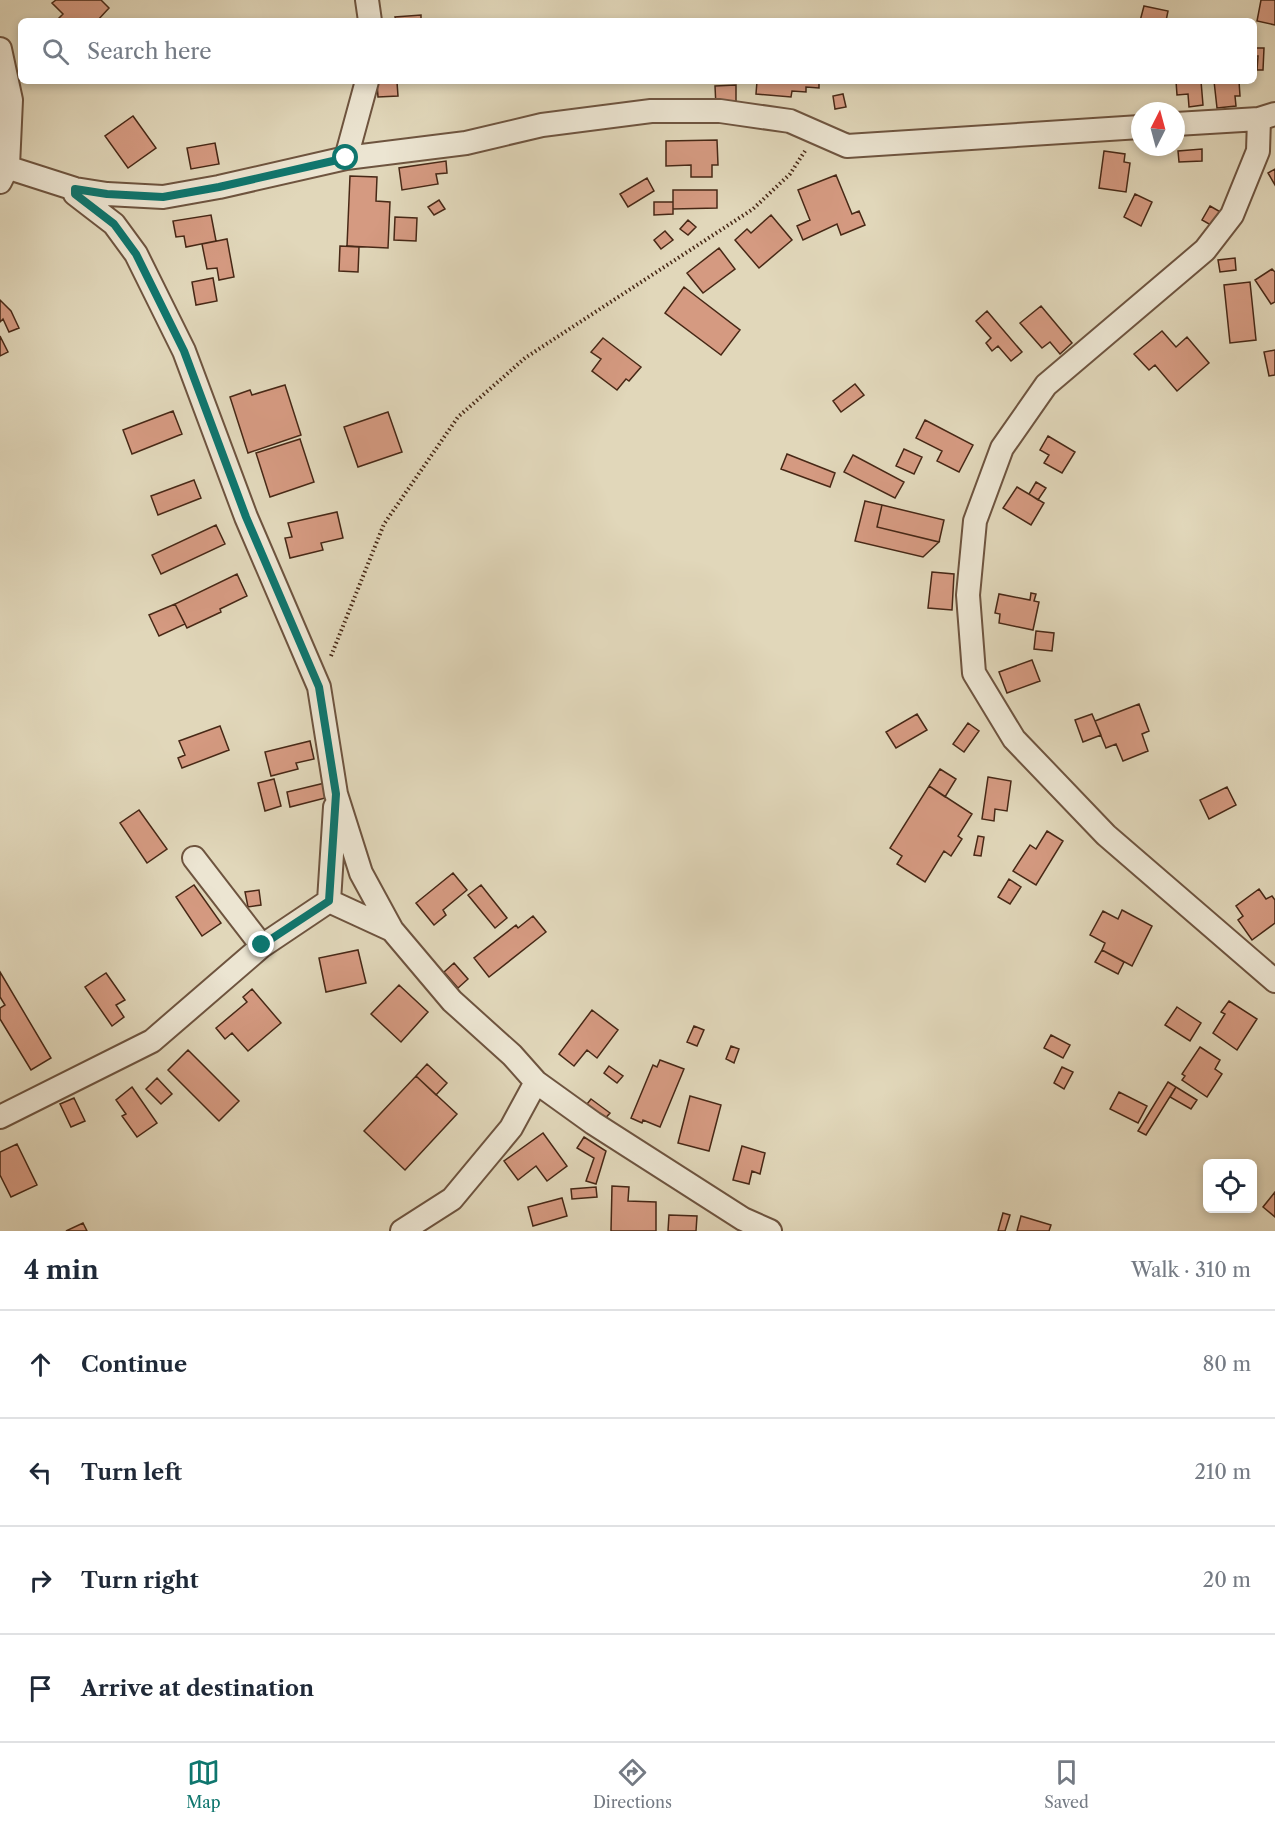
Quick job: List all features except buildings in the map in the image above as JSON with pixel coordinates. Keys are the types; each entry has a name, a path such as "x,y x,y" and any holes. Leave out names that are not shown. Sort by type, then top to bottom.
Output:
{"street":[{"path":"367,0 370,18"},
{"path":"0,49 11,100 3,171 75,189 107,194 163,197 219,187 346,158 466,143 542,125 651,111 720,111 790,121 847,146 1131,128"},
{"path":"346,158 366,84"},
{"path":"1185,123 1267,116 1258,152 1232,215 1205,250 1046,386 1002,448 975,521 968,595 974,673 1014,739 1106,835 1275,981"},
{"path":"75,189 75,194 114,224 136,254 184,351 246,517 319,687 336,794 361,873 392,930 452,1001 512,1055 536,1082 593,1123 743,1219 770,1231"},
{"path":"329,901 336,794"},
{"path":"194,858 262,945"},
{"path":"329,901 392,930"},
{"path":"0,1117 152,1041 262,945 329,901"},
{"path":"402,1231 452,1199 511,1128 536,1082"}],"path":[{"path":"319,687 384,524 458,417 525,358 753,209 790,174 817,133"}],"route":[{"path":"262,945 329,901 336,794 319,687 246,517 184,351 136,254 114,224 75,194 75,189 107,194 163,197 219,187 346,158"}]}
